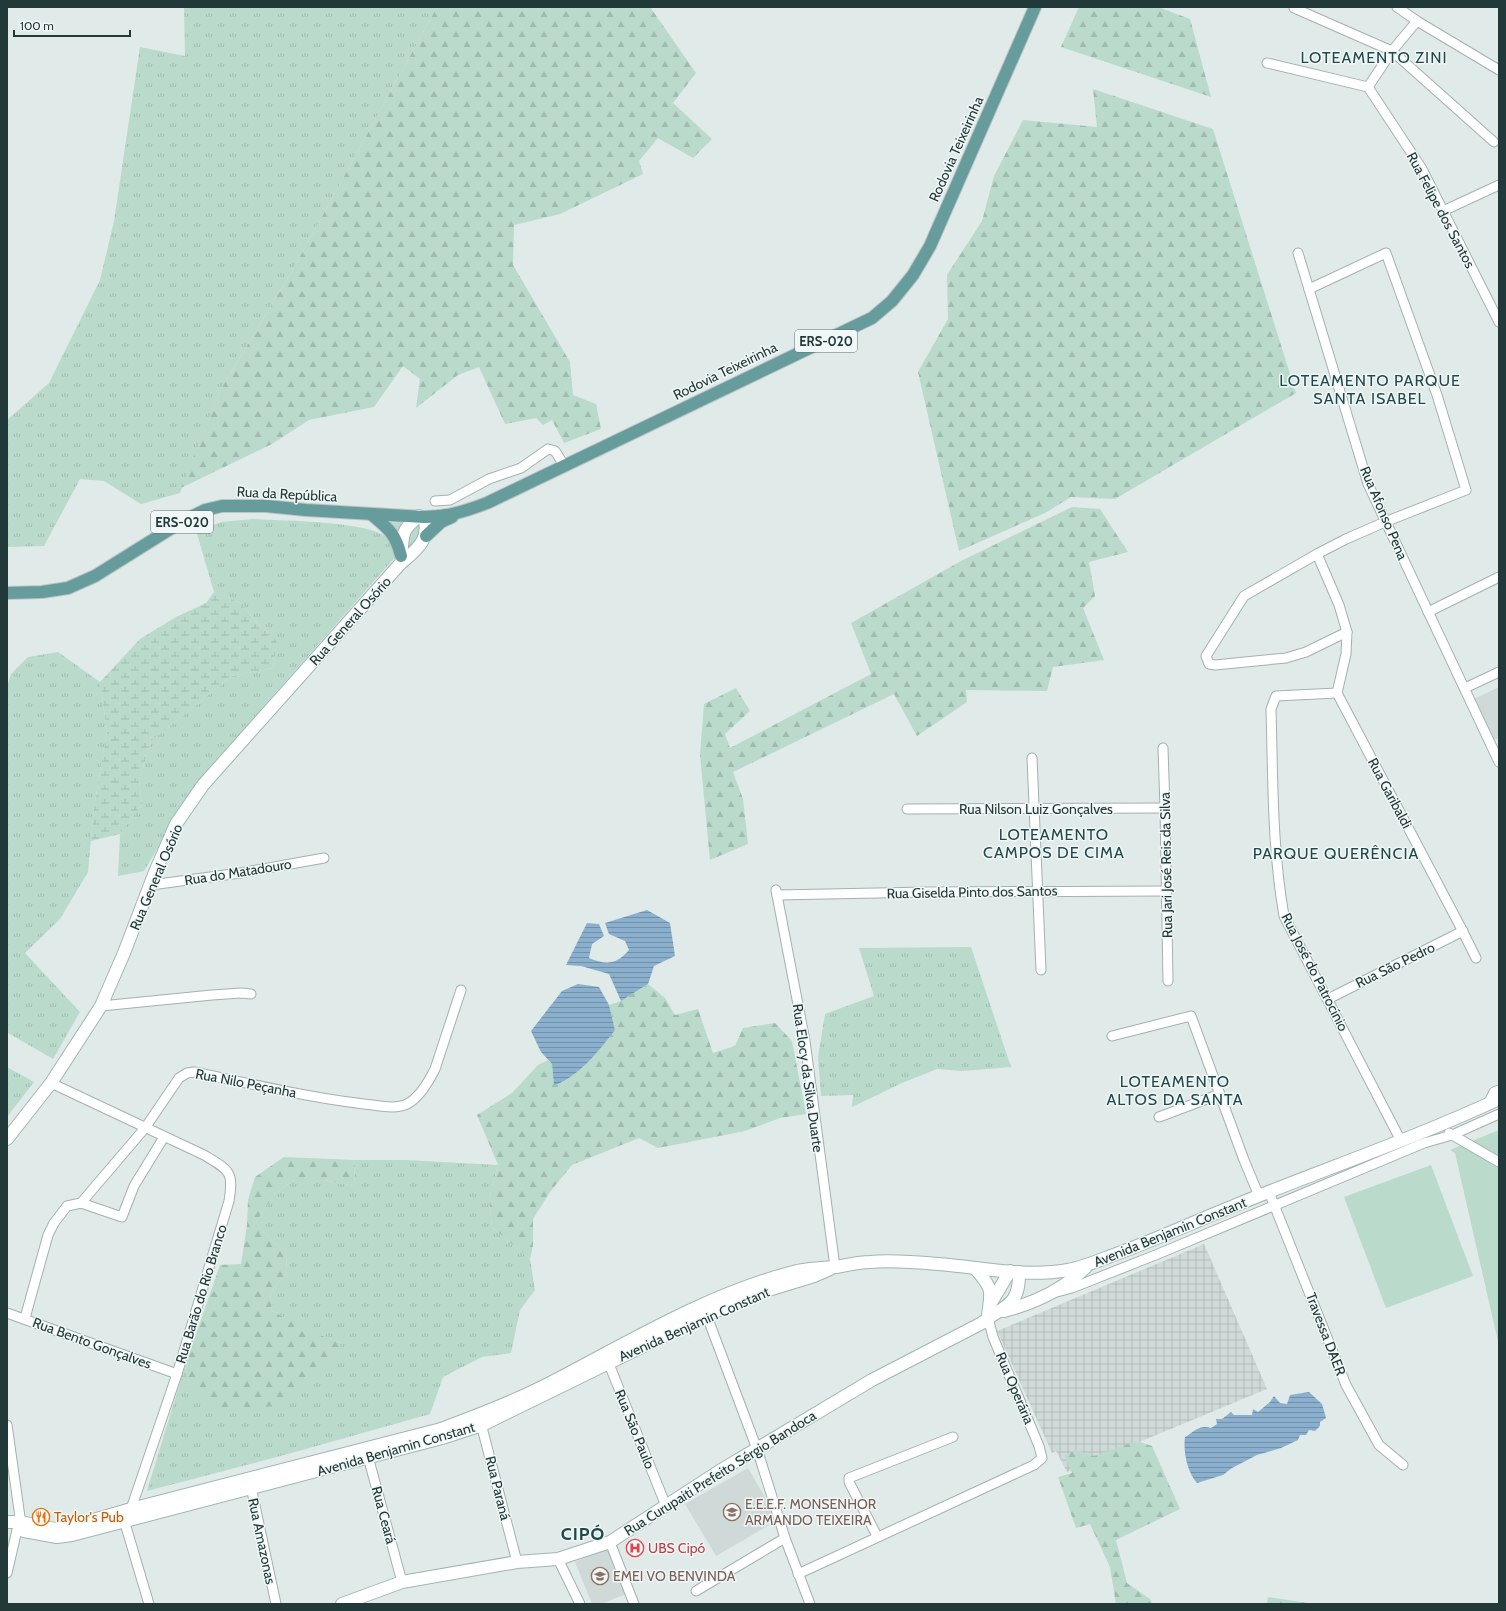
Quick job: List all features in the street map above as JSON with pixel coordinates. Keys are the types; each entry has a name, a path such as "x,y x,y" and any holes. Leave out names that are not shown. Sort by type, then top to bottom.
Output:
{"main road":[{"name":"Rodovia Teixeirinha","path":"371,514 437,517 460,513 487,503 852,329 872,318 892,301 913,275 930,246 1035,7"},
{"name":"Rua da República","path":"7,593 42,592 68,588 94,576 183,521 205,510 222,506 266,506 371,514"},
{"path":"426,536 441,522 460,513"},
{"path":"371,514 388,527 394,535 401,560"},
{"path":"401,560 404,532 407,526 422,516 426,525 426,536"},
{"name":"Rua General Osório","path":"7,1139 51,1083 101,1006 176,824 203,785 401,560 410,555 426,536"},
{"name":"Avenida Benjamin Constant","path":"607,1358 702,1304 758,1282 814,1267 835,1267 868,1262 903,1262 1015,1272 1040,1272 1067,1270 1088,1264 1155,1240 1264,1194 1440,1126 1493,1102"},
{"path":"999,1312 1022,1306 1047,1295 1078,1274 1088,1264"},
{"name":"Avenida Benjamin Constant","path":"19,1526 57,1537 124,1520 250,1483 288,1469 367,1452 441,1429 480,1420 548,1384 607,1358 762,1292 814,1276 835,1267"},
{"path":"975,1268 986,1281 990,1292 988,1318"},
{"path":"999,1312 1012,1303 1018,1288 1015,1272"},
{"path":"989,1305 1015,1272"},
{"path":"1040,1272 1049,1284 1047,1295"},
{"name":"Rua Curupaiti Prefeito Sérgio Bandoca","path":"342,1604 402,1582 517,1562 558,1559 610,1542 718,1472 872,1380 982,1323 999,1312"},
{"name":"Avenida Benjamin Constant","path":"19,1526 54,1529 76,1525 131,1509 250,1483"}],"street":[{"path":"1398,7 1418,21 1499,70"},
{"path":"1294,8 1392,51 1494,142"},
{"path":"1267,63 1368,87 1392,51 1418,21"},
{"name":"Rua Felipe dos Santos","path":"1368,87 1422,168 1499,322"},
{"path":"1443,211 1499,185"},
{"name":"Rua Afonso Pena","path":"1298,253 1368,484 1428,612 1496,747 1499,762"},
{"path":"1309,289 1386,253 1437,395 1466,490 1385,522 1317,554 1244,596 1206,656 1207,662 1215,665 1286,658 1306,652 1347,632"},
{"path":"435,500 450,500 489,479 521,468 548,449 555,451 564,465"},
{"path":"521,468 532,481"},
{"path":"460,494 460,513"},
{"path":"1317,554 1339,605 1347,632 1346,654 1337,693"},
{"path":"1428,612 1499,578"},
{"path":"1465,688 1499,672"},
{"name":"Rua José do Patrocínio","path":"1337,693 1276,696 1271,709 1274,832 1282,904 1284,916 1328,998 1401,1141"},
{"name":"Rua Garibaldi","path":"1337,693 1476,958"},
{"name":"Rua Jari José Reis da Silva","path":"1162,748 1165,808 1168,981"},
{"path":"1032,758 1041,970"},
{"name":"Rua Nilson Luiz Gonçalves","path":"907,809 1165,808"},
{"name":"Rua do Matadouro","path":"151,885 240,873 324,858"},
{"name":"Rua Giselda Pinto dos Santos","path":"776,893 1166,891"},
{"name":"Rua Elocy da Silva Duarte","path":"776,893 805,1041 835,1267"},
{"name":"Rua São Pedro","path":"1328,998 1462,931"},
{"name":"Rua Nilo Peçanha","path":"24,1318 48,1235 54,1223 67,1206 81,1203 145,1128 179,1078 187,1072 194,1072 281,1091 340,1101 396,1107 406,1104 414,1099 435,1069 461,990"},
{"path":"101,1006 212,995 241,993 251,994"},
{"name":"Travessa DAER","path":"1112,1036 1191,1016 1244,1160 1264,1194 1275,1204 1346,1385 1380,1445 1403,1464"},
{"name":"Rua Barão do Rio Branco","path":"51,1083 204,1155 220,1164 227,1170 232,1183 229,1201 177,1374 131,1509 124,1520"},
{"name":"Avenida Benjamin Constant","path":"1493,1102 1494,1092 1499,1090"},
{"path":"1159,1117 1220,1094"},
{"name":"Avenida Benjamin Constant","path":"1047,1295 1072,1288 1151,1257 1275,1204 1424,1143 1452,1135 1499,1114"},
{"path":"1440,1126 1452,1135 1499,1162"},
{"path":"81,1203 122,1217 134,1186 164,1137"},
{"path":"702,1304 757,1449 784,1538 810,1604"},
{"name":"Rua Bento Gonçalves","path":"7,1313 177,1374"},
{"name":"Rua Operária","path":"877,1536 1034,1465 1042,1458 1039,1446 992,1337 988,1318"},
{"name":"Rua São Paulo","path":"607,1358 666,1506"},
{"name":"Rua Paraná","path":"480,1420 517,1562"},
{"path":"7,1425 20,1517 7,1572"},
{"path":"798,1574 877,1536 849,1482 849,1478 953,1437"},
{"name":"Rua Ceará","path":"367,1452 402,1582"},
{"name":"Rua Amazonas","path":"250,1483 276,1604"},
{"path":"124,1520 149,1604"},
{"path":"696,1591 784,1538"},
{"path":"610,1542 634,1604"},
{"path":"558,1559 580,1604"}],"shaded area":[{"path":"1499,687 1499,738 1494,740 1474,699"},
{"path":"1204,1244 1267,1389 1067,1472 1056,1451 1052,1453 997,1331"},
{"name":"E.E.E.F. MONSENHOR ARMANDO TEIXEIRA","path":"748,1468 778,1520 716,1556 685,1504"},
{"name":"EMEI VO BENVINDA","path":"608,1548 626,1594 601,1604 592,1604 575,1562"}],"green space":[{"path":"184,7 437,7 291,273 221,389 180,493 141,504 104,481 80,479 44,546 7,547 7,420 49,383 100,280 114,221 140,47 185,56"},
{"path":"437,7 650,7 696,73 673,103 712,139 693,158 658,138 639,161 643,174 560,214 514,225 513,265 570,362 573,395 596,404 601,429 564,443 552,420 543,425 536,418 505,424 479,367 458,375 416,408 420,379 403,366 374,407 309,420 272,444 181,488 221,389 291,273"},
{"path":"1079,7 1158,7 1190,19 1211,97 1061,47"},
{"path":"1093,89 1213,129 1296,393 1115,499 1071,497 1045,513 959,551 918,372 948,319 947,275 982,221 994,176 1023,120 1097,127"},
{"path":"1072,507 1100,509 1128,552 1089,562 1095,596 1083,608 1104,660 1053,667 1047,691 966,690 967,702 917,736 894,694 733,772 743,799 748,844 710,860 700,755 704,704 736,688 750,711 725,734 730,748 871,674 851,623 961,561"},
{"path":"253,519 323,523 361,528 376,532 386,537 397,555 197,782 144,871 118,876 120,834 142,804 139,780 151,741 232,676 273,668 277,641 256,622 240,603 214,592 196,530 222,522"},
{"path":"388,522 403,523 399,534"},
{"path":"418,525 420,525 419,534 407,552 407,536"},
{"path":"214,592 240,603 256,622 277,641 273,668 232,676 151,741 139,780 142,804 120,834 91,841 94,807 107,731 100,682 140,639 176,617 206,603"},
{"path":"58,652 100,682 107,731 94,807 88,872 60,919 25,953 80,1012 53,1059 8,1033 7,1036 7,687 11,674 28,657"},
{"path":"971,947 1011,1067 962,1071 937,1069 902,1083 852,1107 853,1095 821,1096 818,1057 825,1014 874,996 859,948"},
{"path":"648,984 665,998 675,1015 698,1009 713,1053 735,1046 743,1028 775,1023 792,1041 806,1114 780,1118 745,1131 658,1148 639,1138 572,1165 550,1192 533,1219 533,1246 530,1259 492,1227 489,1199 498,1165 477,1115 512,1093 538,1065 548,1060 552,1064 554,1086 571,1077 587,1062 615,1030 609,1005 621,1001"},
{"path":"7,1067 34,1082 7,1117"},
{"path":"1499,1130 1499,1346 1455,1153 1450,1150"},
{"path":"284,1157 355,1160 354,1186 324,1180 293,1180 274,1195 256,1222 270,1239 286,1252 287,1272 270,1293 272,1310 306,1329 342,1343 325,1369 306,1386 270,1406 219,1412 190,1386 185,1366 220,1265 241,1264 247,1225 248,1200 255,1177"},
{"path":"355,1160 406,1160 498,1165 489,1199 492,1227 530,1259 535,1290 520,1310 511,1353 482,1357 443,1377 430,1414 288,1454 147,1491 185,1366 190,1386 342,1343 317,1335 290,1322 272,1310 270,1293 287,1272 286,1252 270,1239 256,1222 274,1195 293,1180 324,1180 354,1186"},
{"path":"1431,1165 1473,1276 1386,1308 1344,1197"},
{"path":"1140,1442 1152,1446 1180,1509 1116,1540 1127,1583 1150,1599 1153,1604 1116,1604 1110,1567 1090,1524 1076,1528 1058,1477 1072,1473 1065,1455 1075,1450 1094,1456 1131,1443"},
{"path":"1268,1597 1315,1604 1267,1604"}],"water":[{"path":"647,910 670,923 675,956 654,966 648,984 621,1001 609,974 581,966 566,965 587,923 599,924 604,936 592,944 589,958 601,962 610,962 620,959 629,950 625,941 609,934 605,923"},
{"path":"578,984 599,987 609,1005 615,1030 588,1062 572,1076 554,1086 552,1064 541,1052 531,1031 562,991"},
{"path":"1309,1392 1322,1404 1326,1418 1320,1422 1320,1426 1315,1431 1309,1430 1306,1435 1300,1435 1298,1440 1281,1448 1257,1455 1232,1468 1223,1475 1197,1483 1186,1461 1185,1437 1197,1429 1203,1427 1211,1428 1217,1424 1216,1419 1222,1419 1231,1412 1234,1415 1252,1415 1253,1409 1258,1412 1270,1402 1274,1396 1280,1403 1287,1404 1290,1395"}],"place":[{"name":"E.E.E.F. MONSENHOR ARMANDO TEIXEIRA","path":"732,1512"},
{"name":"Taylor's Pub","path":"41,1517"},
{"name":"UBS Cipó","path":"635,1548"},
{"name":"EMEI VO BENVINDA","path":"600,1576"}],"district":[{"name":"LOTEAMENTO ZINI","path":"1374,57"},
{"name":"LOTEAMENTO PARQUE SANTA ISABEL","path":"1370,389"},
{"name":"LOTEAMENTO CAMPOS DE CIMA","path":"1054,843"},
{"name":"PARQUE QUERÊNCIA","path":"1336,853"},
{"name":"LOTEAMENTO ALTOS DA SANTA","path":"1175,1090"},
{"name":"CIPÓ","path":"583,1534"}]}
